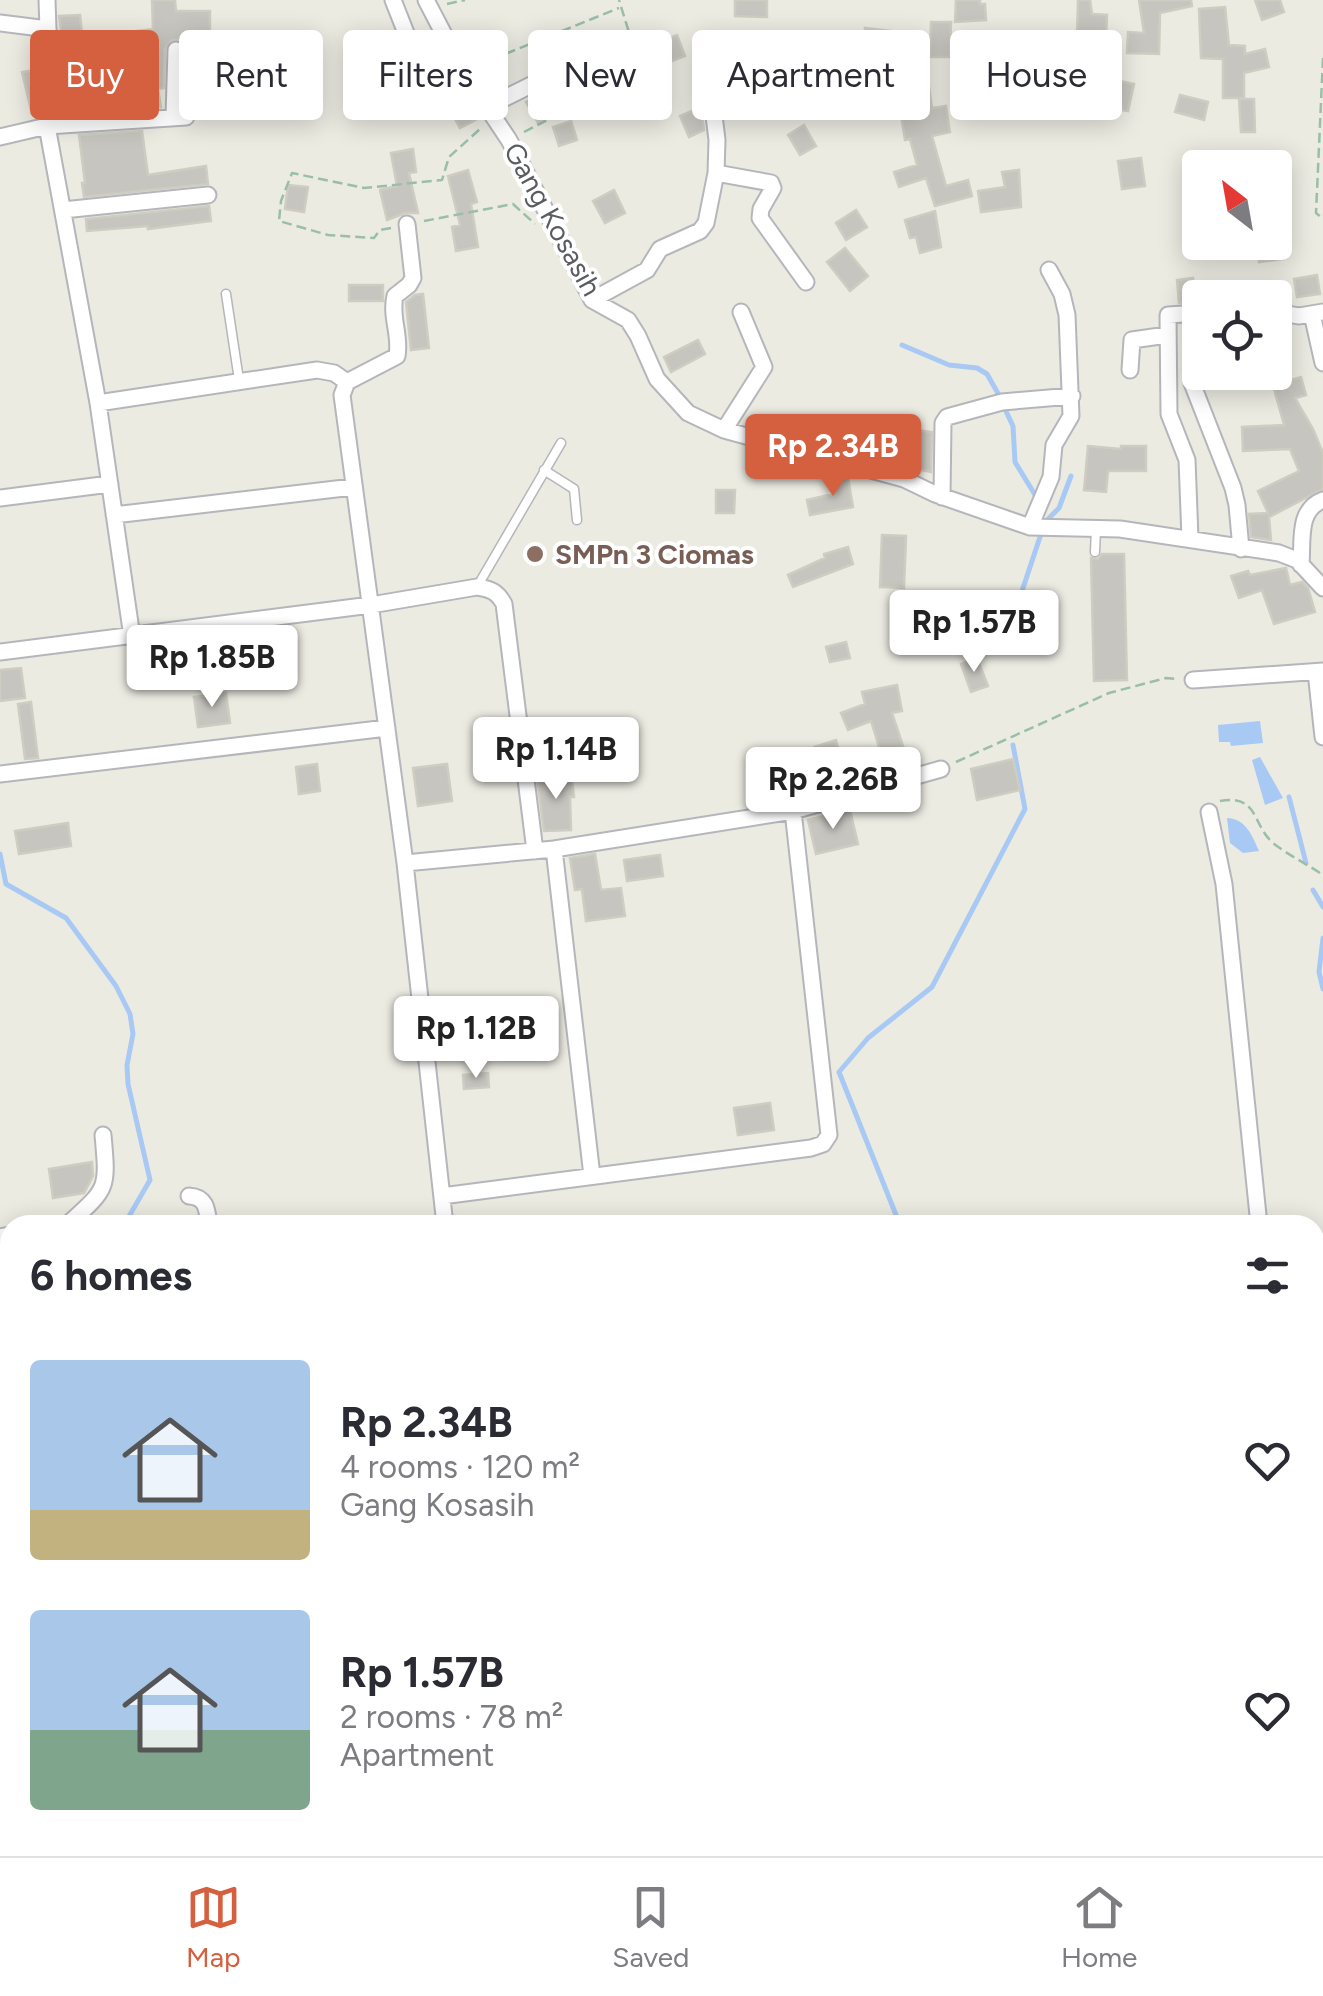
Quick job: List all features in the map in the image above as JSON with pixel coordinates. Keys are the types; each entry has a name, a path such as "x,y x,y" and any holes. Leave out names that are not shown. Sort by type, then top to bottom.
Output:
{"street":[{"path":"47,0 63,210 98,403 132,637"},
{"path":"394,0 405,30"},
{"name":"Gang Kosasih","path":"426,0 442,30"},
{"path":"0,23 48,28"},
{"path":"0,137 55,125 180,116 176,50"},
{"name":"Gang Kosasih","path":"498,120 592,300 628,320 650,368 673,398 704,422 892,475 942,496 1031,523 1190,538 1279,553 1302,564"},
{"path":"592,300 647,270 660,249 700,231 706,224 716,173 715,120"},
{"path":"716,173 771,183 773,188 760,218 806,282"},
{"path":"63,210 208,195"},
{"path":"407,224 413,278 395,296 391,310 399,343 397,356 347,382 342,395 405,863 444,1215"},
{"path":"1031,523 1052,477 1054,445 1072,416 1067,315 1062,294 1048,270"},
{"path":"724,430 764,367 740,312"},
{"path":"1292,312 1317,313 1323,364"},
{"path":"1182,314 1168,315 1169,414 1188,460 1190,538"},
{"path":"1130,370 1132,340 1168,336"},
{"path":"98,403 317,370 334,372 347,382"},
{"path":"1195,390 1238,505 1241,549"},
{"path":"942,496 943,423 948,417 1002,402 1072,396"},
{"path":"0,498 110,484"},
{"path":"114,515 353,487"},
{"path":"1323,500 1312,504 1305,514 1302,564 1323,588"},
{"path":"0,652 371,605 477,587 494,591 504,604 535,850"},
{"path":"1193,680 1319,671 1323,737"},
{"path":"0,774 388,728"},
{"path":"405,863 554,848 793,811 941,769"},
{"path":"442,1196 812,1148 828,1138 793,811"},
{"path":"1209,812 1224,884 1259,1215"},
{"path":"554,848 592,1176"},
{"path":"78,1215 106,1186 103,1135"},
{"path":"189,1196 201,1199 207,1215"}],"lane":[{"path":"226,294 238,380"},
{"path":"477,587 561,443"},
{"path":"544,470 574,489 578,520"},
{"path":"1095,552 1096,529"}],"path":[{"path":"510,140 646,70 619,0"},
{"path":"508,53 621,7"},
{"path":"1323,58 1316,213 1323,219"},
{"path":"483,120 450,156 442,180 364,188 292,173 281,201 279,221 328,235 374,238 380,230 513,204 533,224 551,218"},
{"path":"941,769 1108,692 1166,678 1193,680"},
{"path":"1209,812 1221,800 1244,803 1270,841 1323,875"}],"water":[{"path":"1260,721 1263,743 1231,746 1230,742 1219,742 1218,725"},
{"path":"1260,757 1283,798 1265,805 1252,760"},
{"path":"1227,818 1244,825 1259,851 1243,853 1230,843"}],"building":[{"path":"152,0 175,0 176,11 210,11 210,30 179,30 179,40 172,40 165,49 164,88 159,89 159,30 145,30 153,29"},
{"path":"735,0 767,0 767,17 735,16"},
{"path":"956,0 980,0 980,4 985,4 986,20 955,22"},
{"path":"1078,0 1090,0 1092,14 1107,15 1106,30 1077,30"},
{"path":"1139,0 1191,0 1192,6 1160,13 1159,54 1127,53 1128,32 1144,33"},
{"path":"1255,0 1280,0 1284,12 1262,20"},
{"path":"1225,7 1229,45 1245,46 1245,54 1265,49 1269,67 1244,73 1244,98 1223,98 1223,59 1201,58 1199,9"},
{"path":"80,15 82,30 61,30 59,16"},
{"path":"931,22 951,22 950,57 930,57"},
{"path":"677,35 685,56 672,61 672,37"},
{"path":"30,71 30,106 22,72"},
{"path":"1122,81 1134,84 1128,111 1122,110"},
{"path":"930,94 932,108 946,106 950,132 932,136 946,186 968,180 972,196 935,206 926,178 899,187 894,172 917,165 910,139 905,140 902,120 930,120"},
{"path":"1180,95 1208,102 1204,120 1175,112"},
{"path":"1239,99 1254,99 1255,132 1241,132"},
{"path":"692,111 692,120 703,120 704,130 689,137 680,116"},
{"path":"456,120 475,120 460,128"},
{"path":"571,121 577,140 559,146 553,127"},
{"path":"804,125 816,146 800,155 788,135"},
{"path":"142,131 148,175 206,166 208,184 84,197 79,135"},
{"path":"413,149 416,172 409,173 418,213 387,220 380,190 397,186 391,153"},
{"path":"1141,158 1145,186 1122,189 1118,161"},
{"path":"468,170 477,202 471,204 478,247 456,251 452,227 460,225 448,176"},
{"path":"1019,170 1021,207 981,212 978,191 1005,187 1002,172"},
{"path":"288,185 308,187 304,212 285,209"},
{"path":"614,190 625,213 605,223 593,201"},
{"path":"209,206 211,221 87,231 86,219"},
{"path":"856,210 867,227 846,240 836,223"},
{"path":"935,211 941,247 920,253 905,220"},
{"path":"845,248 868,276 850,291 827,262"},
{"path":"1317,275 1320,294 1297,297 1294,279"},
{"path":"1193,278 1182,280 1182,303 1179,303 1177,280"},
{"path":"349,285 383,285 383,301 349,301"},
{"path":"423,294 429,348 411,350 406,302"},
{"path":"698,340 705,354 671,372 664,357"},
{"path":"1301,377 1306,395 1295,398 1323,453 1323,489 1269,517 1271,540 1251,537 1249,514 1268,513 1258,491 1299,471 1290,449 1243,451 1242,427 1284,425 1274,390 1292,390 1292,380"},
{"path":"901,428 932,432 931,472 896,465"},
{"path":"1088,446 1146,446 1146,471 1108,471 1106,492 1084,490"},
{"path":"848,478 853,507 810,515 807,500 833,494 830,481"},
{"path":"716,490 735,490 734,513 716,513"},
{"path":"882,535 906,536 904,588 880,587"},
{"path":"848,547 853,564 793,587 788,575 825,558 824,554"},
{"path":"1102,554 1124,554 1127,680 1094,681 1091,558 1098,559"},
{"path":"1286,568 1290,585 1302,582 1308,588 1315,612 1274,624 1262,590 1239,598 1231,576"},
{"path":"966,605 975,630 953,638 944,614"},
{"path":"846,642 850,658 830,662 826,647"},
{"path":"977,658 988,686 971,692 961,664"},
{"path":"21,668 25,698 0,701 0,670"},
{"path":"897,685 902,711 892,713 903,746 881,753 871,721 848,730 841,713 865,704 862,692"},
{"path":"226,693 230,723 198,727 194,697"},
{"path":"31,702 38,758 25,759 18,704"},
{"path":"836,740 846,774 824,781 814,747"},
{"path":"1013,759 1020,790 977,800 971,769"},
{"path":"317,764 320,791 299,794 296,767"},
{"path":"447,764 452,801 418,806 413,768"},
{"path":"571,773 571,830 544,831 537,778"},
{"path":"850,810 858,844 816,854 808,820"},
{"path":"68,823 71,846 19,854 15,831"},
{"path":"595,854 601,890 621,888 625,916 586,921 582,889 575,890 570,858"},
{"path":"660,855 663,876 627,881 624,860"},
{"path":"488,1073 489,1087 464,1089 463,1075"},
{"path":"770,1103 774,1130 738,1135 734,1108"},
{"path":"92,1162 93,1176 84,1193 53,1198 49,1169"}],"waterway":[{"path":"902,345 949,365 977,368 987,374 1000,397"},
{"path":"1004,407 1013,426 1015,462 1037,498"},
{"path":"1048,519 1059,508 1071,476"},
{"path":"1012,621 1041,534"},
{"path":"896,1215 839,1072 868,1038 932,987 1025,809 1013,745"},
{"path":"1289,797 1306,863"},
{"path":"0,854 6,884 66,918 116,986 130,1014 133,1034 128,1084 150,1180 130,1215"},
{"path":"1313,890 1323,907"},
{"path":"1323,938 1319,972 1323,989"}],"place":[{"name":"SMPn 3 Ciomas","path":"535,554"}]}
